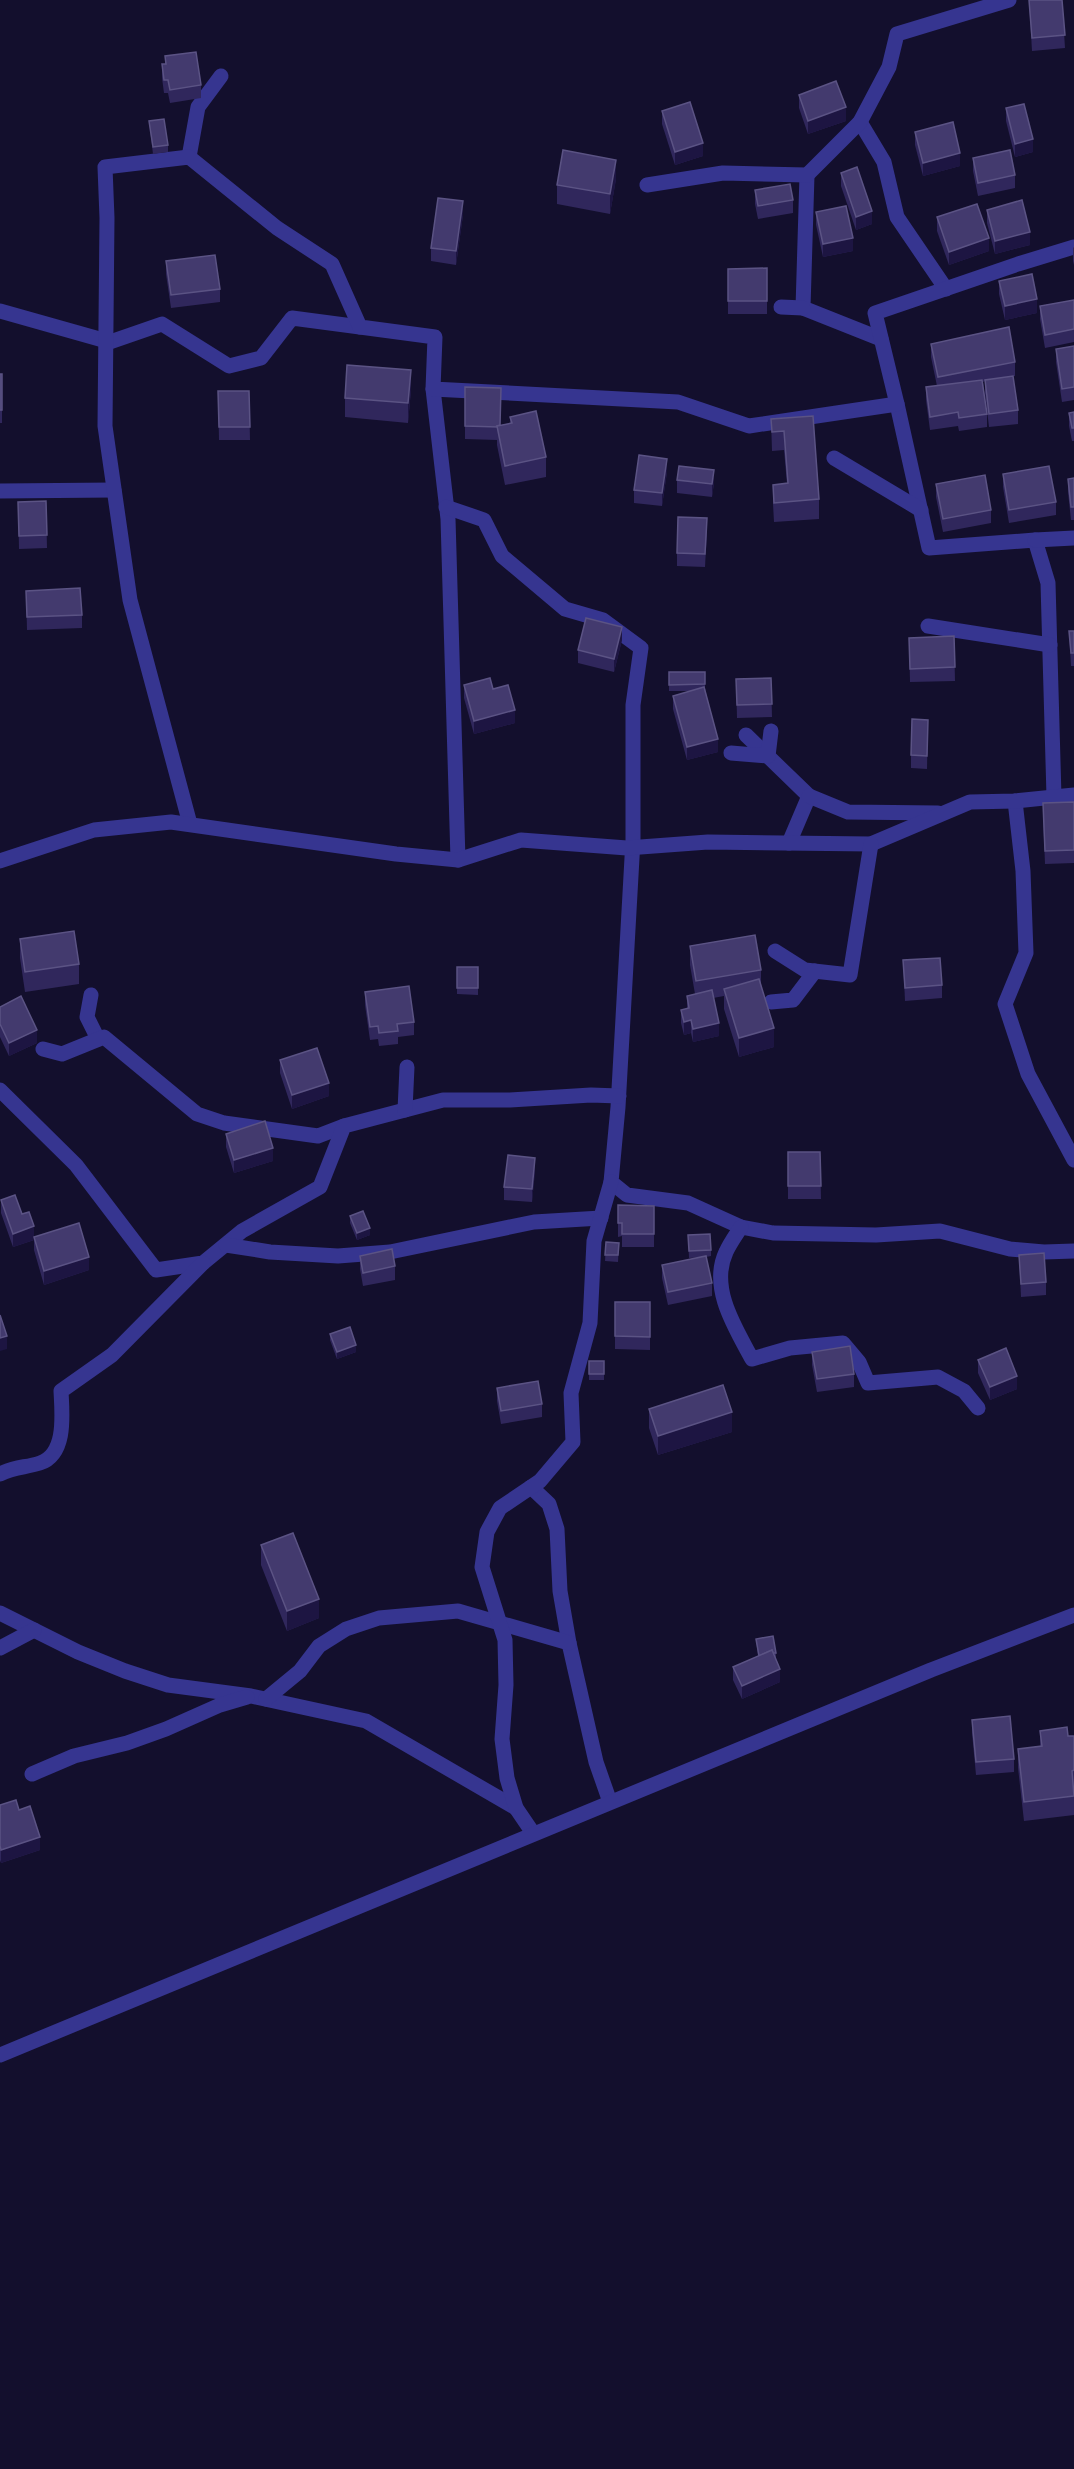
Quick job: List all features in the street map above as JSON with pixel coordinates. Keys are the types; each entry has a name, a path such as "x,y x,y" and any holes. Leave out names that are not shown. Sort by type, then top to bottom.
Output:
{"street":[{"path":"804,308 807,175 860,122 889,66 897,34 1009,0"},
{"path":"189,157 198,107 222,76"},
{"path":"860,122 884,162 897,217 945,289"},
{"path":"190,824 130,600 105,426 107,218 105,167 189,157 277,228 332,264 360,327"},
{"path":"647,185 723,173 807,175"},
{"path":"1074,247 875,313 929,548 1074,538"},
{"path":"781,307 804,308 881,339"},
{"path":"0,311 110,342 162,324 229,366 261,358 292,318 435,337 433,389 446,507 458,860"},
{"path":"433,389 678,402 749,426 897,404"},
{"path":"834,458 921,510"},
{"path":"0,492 114,490"},
{"path":"446,507 484,520 502,556 565,609 603,620 641,648 633,705 632,848 619,1096 611,1182 594,1240 590,1323 571,1393 573,1442 540,1480 500,1508 487,1532 482,1567 505,1640 506,1685 502,1739 507,1778 516,1808 534,1833"},
{"path":"1035,540 1048,584 1054,797"},
{"path":"928,626 1050,645"},
{"path":"768,756 771,731"},
{"path":"746,735 809,796 848,812 943,813"},
{"path":"731,753 768,756"},
{"path":"0,861 94,830 171,822 396,854 458,860 521,840 632,848 708,842 871,844 970,802 1015,801 1074,795"},
{"path":"789,843 809,796"},
{"path":"1015,801 1023,871 1026,953 1005,1004 1028,1074 1074,1160"},
{"path":"775,951 805,970 850,975 871,844"},
{"path":"771,1002 793,1000 815,971"},
{"path":"91,995 87,1017 98,1039"},
{"path":"43,1049 62,1054 104,1037 197,1114 224,1123 318,1136 344,1126 443,1100 619,1096"},
{"path":"405,1110 407,1067"},
{"path":"0,1090 76,1165 156,1270 203,1263"},
{"path":"0,1474 14,1467 42,1462 55,1453 62,1425 61,1391 112,1355 203,1263 242,1231 320,1186 344,1126"},
{"path":"611,1182 627,1195 688,1203 741,1227 773,1233 876,1235 940,1231 1010,1249 1044,1252 1074,1251"},
{"path":"226,1245 270,1252 338,1256 390,1252 534,1222 601,1218"},
{"path":"741,1227 724,1254 721,1279 725,1309 752,1359 790,1348 843,1343 859,1362 868,1383 938,1377 964,1391 978,1408"},
{"path":"531,1487 549,1504 557,1529 561,1591 569,1643 596,1762 610,1802"},
{"path":"32,1773 74,1756 127,1743 166,1729 220,1705 259,1697 300,1671 319,1646 346,1629 379,1617 458,1611 500,1625 569,1643"},
{"path":"0,1613 78,1652 168,1685 259,1697 366,1721 516,1808"},
{"path":"0,2055 931,1670 1074,1616"},
{"path":"0,1648 34,1630"}],"building":[{"path":"1029,0 1062,0 1065,35 1032,38"},
{"path":"196,52 201,85 170,90 168,80 164,80 162,64 166,64 165,56"},
{"path":"836,81 846,107 808,121 799,95"},
{"path":"690,102 703,143 675,152 662,111"},
{"path":"1024,104 1033,139 1015,144 1006,108"},
{"path":"164,119 168,145 153,147 149,121"},
{"path":"953,122 960,153 923,163 915,132"},
{"path":"563,150 616,160 610,194 557,185"},
{"path":"1010,150 1015,175 978,183 973,158"},
{"path":"857,167 872,211 856,217 841,173"},
{"path":"790,184 793,200 758,206 755,190"},
{"path":"438,198 463,201 456,251 431,248"},
{"path":"1022,200 1030,232 995,241 987,210"},
{"path":"977,204 989,238 949,252 937,217"},
{"path":"846,206 853,238 823,244 816,212"},
{"path":"215,255 220,289 171,295 166,261"},
{"path":"767,268 767,301 728,301 728,269"},
{"path":"1032,274 1037,299 1005,306 999,281"},
{"path":"1074,300 1074,329 1045,335 1040,306"},
{"path":"1009,327 1015,362 938,377 931,344"},
{"path":"1074,346 1074,387 1062,389 1056,349"},
{"path":"347,365 411,370 408,403 345,398"},
{"path":"0,374 2,374 2,410 0,410"},
{"path":"1013,376 1018,410 989,414 985,380"},
{"path":"982,380 987,414 959,418 958,412 930,417 926,387"},
{"path":"465,387 501,388 500,425 498,427 465,426"},
{"path":"218,391 249,391 250,427 219,427"},
{"path":"536,411 546,457 505,466 497,426 512,423 510,417"},
{"path":"1074,412 1074,428 1072,428 1069,413"},
{"path":"813,416 819,499 774,503 773,485 788,483 784,431 772,432 771,419"},
{"path":"639,455 667,459 662,493 634,490"},
{"path":"679,466 714,470 712,484 677,480"},
{"path":"1049,466 1056,502 1009,510 1003,474"},
{"path":"985,475 991,510 943,519 936,484"},
{"path":"1074,478 1074,507 1071,507 1068,479"},
{"path":"46,501 47,535 19,536 18,502"},
{"path":"678,517 707,518 705,554 677,553"},
{"path":"80,588 82,615 27,617 26,591"},
{"path":"586,618 622,627 614,659 578,650"},
{"path":"1069,631 1074,631 1074,653 1071,653"},
{"path":"954,636 955,667 910,669 909,638"},
{"path":"669,672 705,672 705,684 669,685"},
{"path":"490,678 493,689 508,685 515,710 474,721 464,685"},
{"path":"771,678 772,704 737,705 736,679"},
{"path":"704,687 718,739 687,747 673,696"},
{"path":"912,719 928,720 927,756 911,755"},
{"path":"1074,802 1074,850 1045,851 1043,803"},
{"path":"74,931 79,964 25,972 20,939"},
{"path":"755,935 761,970 696,981 690,946"},
{"path":"940,958 942,985 905,988 903,960"},
{"path":"457,967 478,967 478,988 457,988"},
{"path":"759,979 774,1028 739,1038 724,989"},
{"path":"409,986 414,1022 397,1024 398,1031 379,1033 378,1026 370,1027 365,992"},
{"path":"712,990 719,1023 693,1029 691,1020 684,1022 681,1010 689,1008 687,996"},
{"path":"21,996 37,1030 9,1043 0,1024 0,1007"},
{"path":"317,1048 329,1083 292,1095 280,1060"},
{"path":"265,1121 273,1148 234,1160 226,1134"},
{"path":"788,1152 820,1152 821,1186 788,1186"},
{"path":"508,1155 535,1158 532,1189 504,1187"},
{"path":"15,1195 22,1214 29,1212 34,1226 13,1234 1,1200"},
{"path":"618,1205 654,1206 654,1234 622,1234 622,1223 618,1223"},
{"path":"363,1211 370,1228 357,1233 350,1216"},
{"path":"79,1223 89,1257 44,1271 34,1237"},
{"path":"710,1234 711,1250 689,1251 688,1235"},
{"path":"606,1242 619,1243 618,1255 605,1255"},
{"path":"392,1249 395,1266 363,1273 360,1256"},
{"path":"1044,1253 1046,1282 1021,1284 1019,1255"},
{"path":"706,1256 712,1283 668,1292 662,1265"},
{"path":"615,1302 650,1302 650,1337 615,1336"},
{"path":"0,1315 7,1336 0,1338"},
{"path":"350,1327 356,1345 337,1352 330,1334"},
{"path":"850,1346 854,1374 817,1379 812,1352"},
{"path":"1006,1348 1017,1376 990,1387 978,1360"},
{"path":"589,1361 604,1361 604,1374 589,1374"},
{"path":"538,1381 542,1404 501,1411 497,1388"},
{"path":"723,1385 732,1412 658,1436 649,1409"},
{"path":"293,1533 319,1599 287,1611 261,1545"},
{"path":"773,1636 776,1653 772,1650 759,1656 756,1639"},
{"path":"772,1650 780,1669 742,1686 733,1667"},
{"path":"1010,1716 1014,1759 976,1762 972,1720"},
{"path":"1067,1727 1068,1736 1074,1736 1074,1770 1072,1771 1074,1796 1024,1802 1018,1749 1042,1746 1040,1731"},
{"path":"16,1800 19,1810 30,1806 40,1837 1,1850 0,1805"}]}
